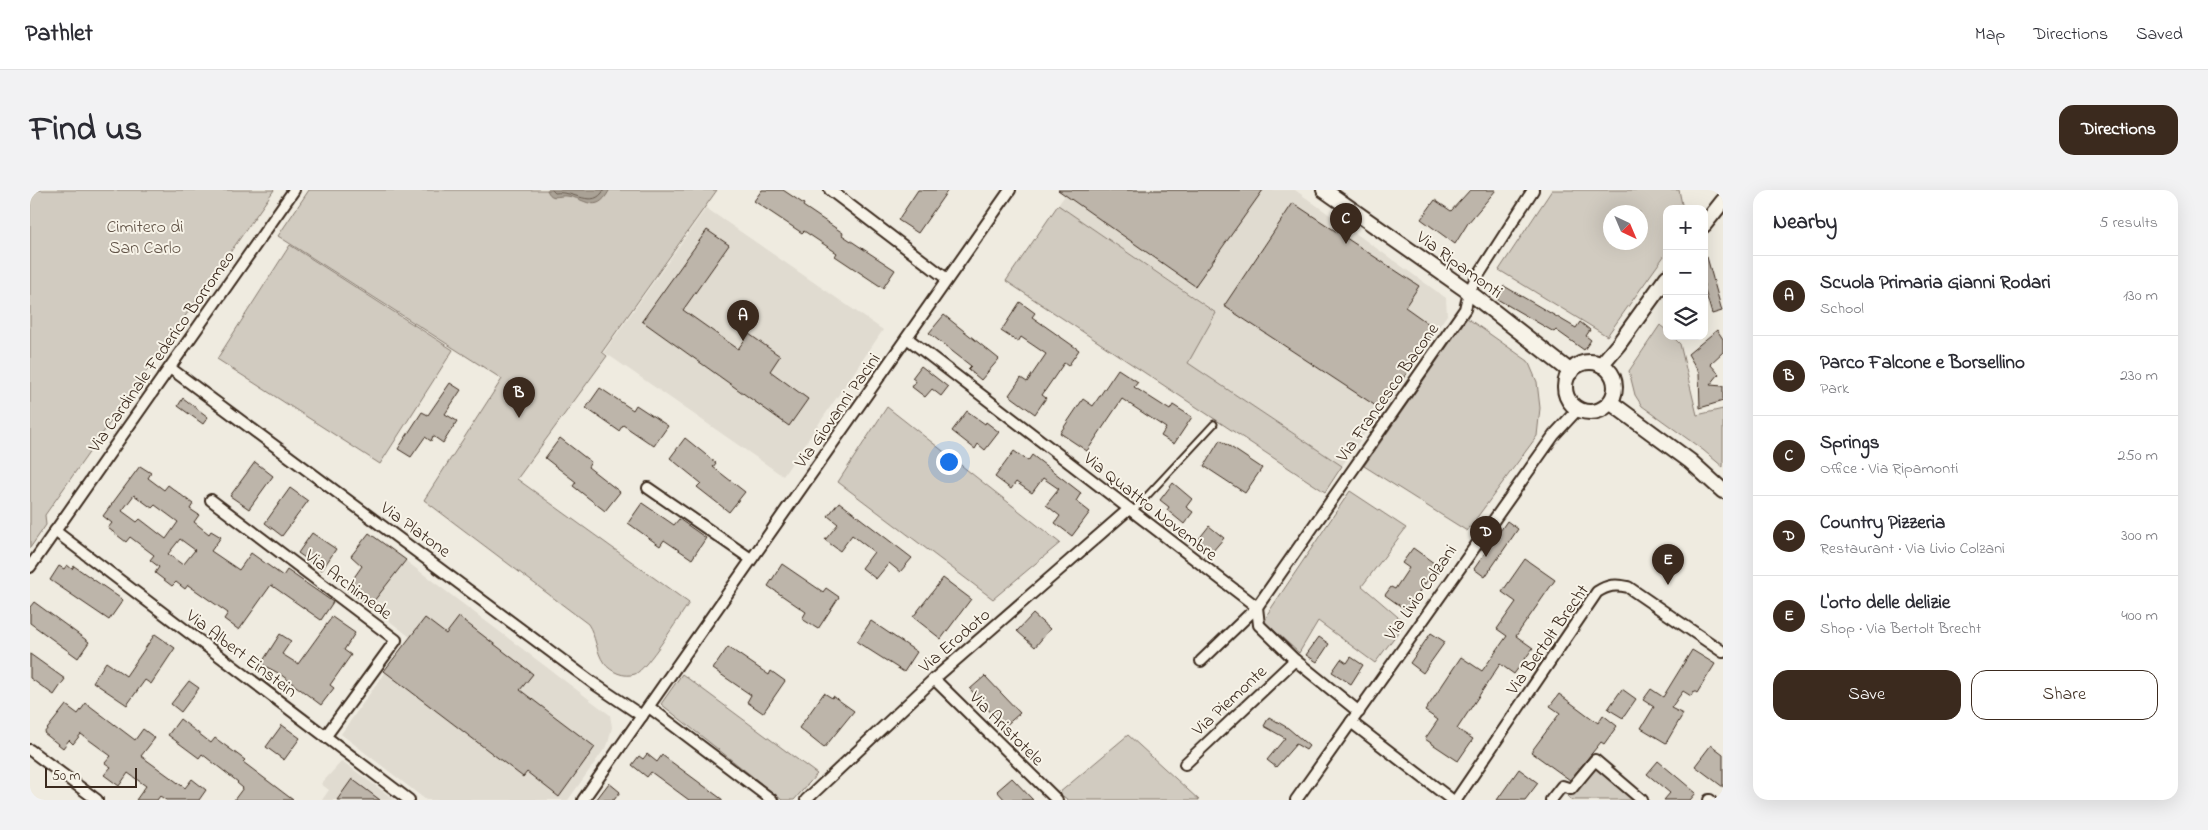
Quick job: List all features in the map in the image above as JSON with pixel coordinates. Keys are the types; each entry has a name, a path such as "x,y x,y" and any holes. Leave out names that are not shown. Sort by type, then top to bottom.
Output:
{"street":[{"name":"Via Cardinale Federico Borromeo","path":"30,567 294,190"},
{"path":"830,190 947,278"},
{"name":"Via Giovanni Pacini","path":"583,800 1010,190"},
{"name":"Via Ripamonti","path":"1324,190 1469,292 1541,351 1571,372"},
{"name":"Via Francesco Bacone","path":"1201,661 1256,607 1465,309 1469,292 1533,190"},
{"path":"1708,220 1723,201"},
{"path":"1601,365 1618,345 1663,283"},
{"name":"Via Quattro Novembre","path":"908,338 1256,607"},
{"path":"1584,363 1601,365 1613,377 1615,386 1610,402 1595,412 1578,409 1567,396 1567,380 1571,372 1584,363"},
{"name":"Via Platone","path":"170,368 594,683 642,716"},
{"path":"1610,402 1690,461 1723,491"},
{"name":"Via Livio Colzani","path":"1296,800 1554,435 1578,409"},
{"path":"648,488 751,559"},
{"name":"Via Archimede","path":"211,500 396,640 325,737"},
{"name":"Via Erodoto","path":"806,800 934,678 1131,510"},
{"name":"Via Albert Einstein","path":"55,531 409,800"},
{"name":"Via Bertolt Brecht","path":"1454,800 1596,592 1606,586 1617,584 1628,587 1723,652"},
{"path":"1256,607 1259,625 1295,660 1359,712"},
{"name":"Via Piemonte","path":"1185,764 1295,660"},
{"name":"Via Aristotele","path":"934,678 1057,800"},
{"path":"649,707 772,800"},
{"path":"1351,722 1454,800"},
{"path":"30,750 97,800"},
{"path":"1551,800 1562,786 1571,789 1595,760 1642,800"}],"lane":[{"path":"1131,510 1214,424"}],"shaded area":[{"path":"1069,190 1295,190 1446,298 1447,315 1342,466 1188,363 1216,312 1058,205"},
{"path":"706,208 883,330 783,476 604,352"},
{"path":"406,561 610,715 612,727 608,744 568,800 426,800 341,734 410,637 370,606"},
{"path":"342,761 395,800 322,800 329,790 321,784"}],"green space":[{"name":"Cimitero di San Carlo","path":"30,190 274,190 45,515 46,525 30,548"},
{"path":"309,190 717,190 602,352 607,356 517,479 689,603 655,653 635,674 622,675 610,669 601,659 588,624 424,500 502,379 278,236"},
{"path":"1552,190 1679,190 1682,205 1663,205 1663,258 1607,336 1499,270"},
{"path":"1058,205 1216,313 1188,363 1342,466 1325,492 1006,281"},
{"path":"290,245 453,350 380,464 217,359"},
{"path":"1467,318 1528,361 1537,382 1540,408 1537,436 1467,531 1364,466"},
{"path":"1660,325 1663,328 1663,340 1676,340 1680,344 1697,415 1723,409 1723,467 1703,450 1642,406 1635,395 1629,371"},
{"path":"887,407 1060,543 993,599 838,482"},
{"path":"1350,491 1406,528 1362,586 1405,623 1375,663 1318,621 1299,653 1265,622 1268,613"},
{"path":"682,674 817,774 794,800 782,800 661,704"},
{"path":"1128,735 1199,800 1068,800 1059,793"},
{"path":"1595,760 1636,800 1572,800 1567,796"}],"water":[{"path":"547,190 609,191 604,198 595,204 573,197 553,196"}],"building":[{"path":"762,190 783,190 843,233 842,235 895,270 883,288 835,256 837,253 804,231 802,233 754,201"},
{"path":"918,190 948,190 918,233 898,220"},
{"path":"1058,190 1263,190 1195,286"},
{"path":"1470,190 1496,190 1468,223 1455,244 1421,219 1435,200 1451,211"},
{"path":"1293,203 1419,286 1405,307 1436,329 1382,410 1224,306"},
{"path":"707,230 729,245 683,310 738,349 749,334 780,356 770,371 808,399 789,426 642,321"},
{"path":"1708,261 1722,311 1712,314 1708,300"},
{"path":"1504,286 1576,328 1580,322 1590,330 1586,336 1591,340 1584,350 1556,330 1554,332 1497,299"},
{"path":"1020,302 1035,313 1032,317 1079,350 1068,366 1064,363 1042,395 1046,398 1035,414 1009,395 1021,378 1027,382 1046,354 1021,337 1018,342 1001,331"},
{"path":"944,315 999,359 981,380 968,369 971,366 929,333"},
{"path":"1717,330 1723,339 1723,352 1710,364 1719,374 1710,385 1723,386 1723,401 1700,408 1699,373 1688,354 1705,340 1708,340 1708,337"},
{"path":"921,366 948,387 941,396 932,389 925,397 912,387 916,381 912,378"},
{"path":"1118,369 1138,382 1134,387 1170,410 1173,405 1192,417 1174,444 1161,436 1166,428 1122,399 1087,451 1060,433 1083,399 1093,406"},
{"path":"450,383 461,390 445,414 457,421 443,443 433,436 431,441 425,437 411,457 398,449 422,412 428,415"},
{"path":"600,388 633,410 636,405 668,426 654,446 623,425 619,431 586,408"},
{"path":"183,398 208,417 203,424 178,406"},
{"path":"967,411 999,432 985,450 978,444 975,449 952,431"},
{"path":"560,438 591,462 588,467 620,492 605,511 573,486 576,482 545,458"},
{"path":"685,438 716,463 713,467 745,492 729,512 697,487 701,483 670,458"},
{"path":"1220,440 1262,468 1245,493 1204,466"},
{"path":"1014,451 1028,461 1032,455 1081,493 1076,501 1090,512 1072,536 1055,523 1060,516 1046,505 1059,489 1043,478 1032,493 1016,482 1011,489 995,477"},
{"path":"255,462 273,476 249,509 230,496"},
{"path":"140,466 151,473 148,478 164,490 168,485 193,504 190,509 199,515 194,522 209,534 211,531 221,537 211,551 239,570 251,553 283,576 287,570 333,602 321,620 271,585 239,630 224,619 228,613 188,585 185,589 176,582 172,586 155,573 159,567 150,560 154,555 130,537 126,542 108,528 112,523 103,516","holes":["134,495 152,508 155,505 178,522 166,539 140,519 137,522 122,511","180,539 195,550 183,565 168,554"]},
{"path":"1173,483 1192,499 1186,507 1193,512 1184,524 1167,510 1169,507 1160,500"},
{"path":"290,488 308,501 282,536 265,523"},
{"path":"839,502 912,558 900,572 889,563 876,579 862,568 874,552 852,535 840,551 825,540 838,524 828,516"},
{"path":"642,503 674,525 679,519 706,538 692,559 664,540 660,546 628,523"},
{"path":"1507,521 1518,529 1485,577 1474,569"},
{"path":"1209,526 1224,538 1212,552 1198,540"},
{"path":"312,533 336,549 322,570 298,553"},
{"path":"369,533 406,560 370,606 346,589 362,566 351,556"},
{"path":"1413,548 1438,566 1406,610 1385,595 1391,587 1395,589 1409,568 1402,563"},
{"path":"1525,559 1555,580 1516,636 1533,648 1514,674 1500,664 1457,729 1473,739 1458,761 1425,739 1438,720 1425,711 1461,657 1482,671 1507,636 1497,629 1516,602 1502,592"},
{"path":"782,564 823,592 826,588 839,597 818,629 802,619 806,612 768,586"},
{"path":"67,565 72,569 74,566 123,600 109,620 50,580 59,566 64,569"},
{"path":"943,578 971,599 941,639 913,617"},
{"path":"34,602 89,642 78,658 30,623 30,607"},
{"path":"1033,614 1050,629 1035,647 1017,631"},
{"path":"332,617 355,633 344,650 351,655 330,685 334,688 321,705 280,674 261,664 280,634 291,641 282,654 298,664"},
{"path":"459,617 533,674 520,690 595,747 559,797 527,772 523,777 384,671 425,618 446,634"},
{"path":"871,621 917,652 904,672 857,642"},
{"path":"1431,633 1445,642 1423,673 1410,663"},
{"path":"155,634 175,648 151,684 145,680 127,705 93,682 106,662 126,676"},
{"path":"1319,637 1329,644 1317,662 1306,655"},
{"path":"728,647 769,675 771,671 785,681 763,713 747,702 751,695 713,669"},
{"path":"1692,650 1715,664 1697,693 1694,691 1691,696 1683,691 1671,708 1683,714 1666,743 1641,728 1654,707 1643,700 1651,689 1663,697"},
{"path":"30,654 65,679 54,695 30,678"},
{"path":"1351,657 1363,665 1351,684 1332,672 1341,659 1347,663"},
{"path":"985,676 1020,713 1004,727 970,689"},
{"path":"189,681 199,688 181,712 171,704"},
{"path":"1622,689 1636,699 1623,718 1608,709"},
{"path":"824,693 832,698 833,696 854,711 824,748 799,728"},
{"path":"1559,694 1598,723 1603,715 1617,726 1604,744 1601,742 1570,780 1531,752 1560,713 1550,706"},
{"path":"86,703 135,740 143,729 155,738 141,756 185,788 192,779 206,790 199,800 166,800 160,796 157,800 136,800 146,786 128,773 119,786 104,775 111,767 105,763 111,756 81,734 73,744 69,740 63,748 44,733 66,705 78,714"},
{"path":"1269,717 1288,728 1309,746 1306,750 1296,744 1276,767 1267,760 1285,738 1264,726"},
{"path":"180,719 211,743 215,738 293,800 234,800 243,788 238,782 202,754 199,758 168,735"},
{"path":"282,725 300,738 284,760 266,747"},
{"path":"1711,745 1723,754 1723,787 1695,766"},
{"path":"647,754 657,762 662,755 723,800 689,800 651,772 647,777 632,765 639,756 643,759"},
{"path":"1658,761 1696,793 1690,800 1664,800 1670,793 1647,774"},
{"path":"1519,769 1538,783 1525,800 1497,800"},
{"path":"1012,778 1033,800 1005,800 997,791"},
{"path":"352,779 380,800 337,800"},
{"path":"609,783 620,792 614,800 596,800"}],"place":[{"name":"Springs","path":"1346,244"},
{"name":"Scuola Primaria Gianni Rodari","path":"743,341"},
{"name":"Parco Falcone e Borsellino","path":"519,418"},
{"name":"Country Pizzeria","path":"1486,557"},
{"name":"L'orto delle delizie","path":"1668,585"}]}
